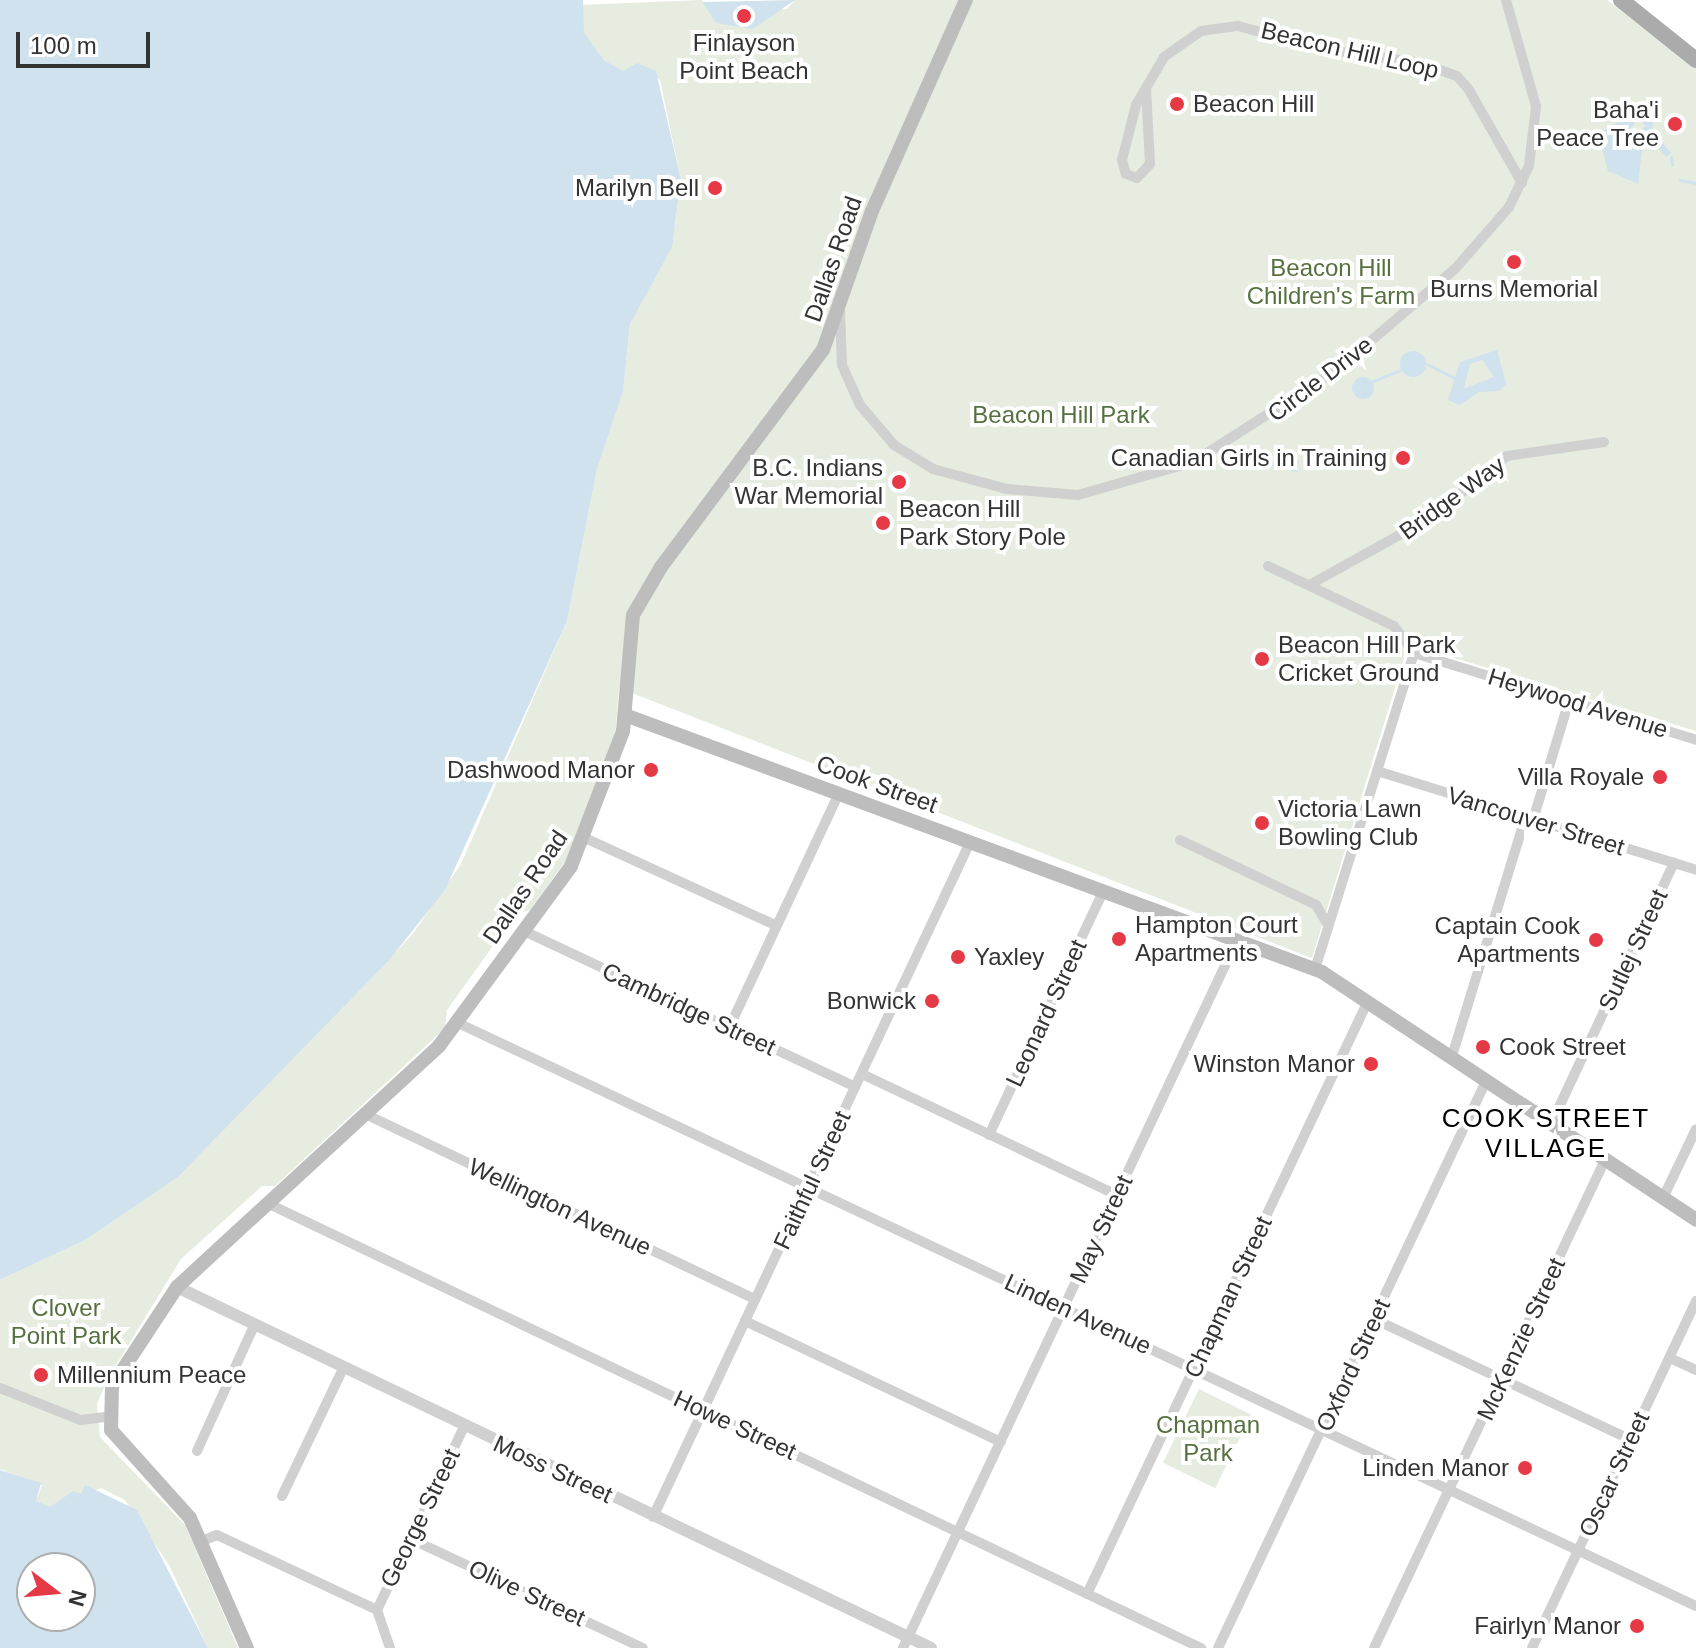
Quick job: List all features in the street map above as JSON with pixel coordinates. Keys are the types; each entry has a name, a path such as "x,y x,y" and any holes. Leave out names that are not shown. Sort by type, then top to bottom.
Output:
{"main road":[{"name":"Dallas Road","path":"107,1417 112,1386 177,1287 365,1114 458,1023 585,838 625,715 628,636 645,590 809,372 840,311 872,211 966,0"},
{"path":"1621,0 1696,60"},
{"name":"Cook Street","path":"625,715 1315,969 1452,1056 1696,1220"},
{"path":"107,1417 202,1541 247,1648"}],"street":[{"name":"Circle Drive","path":"840,311 849,385 894,445 972,482 1091,494 1161,475 1240,438 1337,370 1432,289 1490,233 1522,183 1536,106 1516,20 1506,0"},
{"name":"Circle Drive","path":"1516,20 1517,0"},
{"name":"Beacon Hill Loop","path":"1146,89 1150,164 1137,178 1126,174 1122,160 1146,89 1172,50 1217,25 1421,63 1457,76 1469,90 1522,183"},
{"name":"Bridge Way","path":"1311,584 1430,518 1507,456 1604,442"},
{"path":"1268,566 1311,584 1353,612 1394,626 1414,653 1315,969"},
{"name":"Heywood Avenue","path":"1414,653 1696,740"},
{"path":"1452,1056 1569,701"},
{"name":"Vancouver Street","path":"1377,771 1696,870"},
{"path":"729,1028 839,793"},
{"path":"585,838 777,926"},
{"path":"1180,840 1316,905 1328,925"},
{"name":"Faithful Street","path":"653,1517 970,842"},
{"name":"Sutlej Street","path":"1551,1124 1674,863"},
{"name":"Leonard Street","path":"989,1135 1103,892"},
{"path":"1316,905 1338,895"},
{"name":"Cambridge Street","path":"524,931 855,1087"},
{"name":"May Street","path":"906,1643 1237,940"},
{"name":"Chapman Street","path":"1087,1594 1368,1001"},
{"name":"Linden Avenue","path":"458,1023 1693,1604"},
{"path":"862,1074 1117,1195"},
{"name":"Oxford Street","path":"1218,1648 1486,1081"},
{"name":"Wellington Avenue","path":"365,1114 755,1299"},
{"path":"1663,1198 1696,1129"},
{"name":"McKenzie Street","path":"1374,1648 1605,1160"},
{"name":"Howe Street","path":"267,1203 1201,1648"},
{"name":"Moss Street","path":"177,1287 253,1328 653,1517 906,1643 931,1648"},
{"name":"Oscar Street","path":"1532,1648 1696,1301"},
{"path":"1374,1319 1629,1439"},
{"path":"745,1321 1001,1442"},
{"path":"197,1451 253,1328"},
{"path":"1670,1358 1696,1370"},
{"path":"282,1496 342,1371"},
{"path":"0,1388 85,1421 107,1417"},
{"name":"George Street","path":"377,1610 464,1427"},
{"path":"202,1541 217,1535 377,1610 390,1648"},
{"name":"Olive Street","path":"411,1539 643,1648"},
{"path":"1693,1604 1696,1591"}],"green space":[{"name":"Beacon Hill Park","path":"702,0 709,12 787,9 795,0 1607,0 1696,68 1696,731 1415,646 1405,655 1312,958 619,688 615,738 567,859 530,910 516,914 447,1010 445,1028 275,1186 262,1186 181,1259 108,1378 97,1404 100,1437 185,1525 238,1648 208,1648 169,1565 125,1500 101,1488 50,1508 36,1501 42,1485 0,1469 0,1280 87,1239 178,1177 412,935 461,864 567,621 597,469 623,392 630,324 675,227 681,180 660,80 645,68 623,71 604,60 584,34 579,5"},
{"name":"Chapman Park","path":"1199,1389 1251,1414 1215,1488 1163,1463"}],"water":[{"path":"0,0 583,0 584,33 604,60 623,71 637,63 656,71 681,180 672,247 630,324 623,392 597,469 567,621 445,890 390,959 178,1177 87,1239 0,1280"},
{"name":"Finlayson Point Beach","path":"795,0 753,29 716,23 702,2"},
{"path":"1641,109 1654,117 1652,130 1671,153 1666,157 1654,142 1643,142 1638,184 1608,171 1598,134","holes":["1638,118 1645,125 1636,141 1627,134"]},
{"path":"1497,350 1506,384 1500,391 1479,392 1460,405 1448,400 1460,362","holes":["1482,360 1494,377 1464,389 1470,364"]},
{"path":"1413,351 1422,355 1426,364 1422,373 1413,377 1404,373 1400,364 1404,355"},
{"path":"1363,377 1371,380 1374,388 1371,396 1363,399 1355,396 1352,388 1355,380"},
{"path":"1287,453 1299,461 1297,472 1267,466"},
{"path":"0,1470 41,1483 36,1501 50,1507 73,1491 81,1494 85,1485 137,1510 208,1648 0,1648"}],"waterway":[{"path":"1671,157 1672,165"},
{"path":"1680,180 1696,183"},
{"path":"1427,364 1454,378"},
{"path":"1373,381 1400,370"}],"place":[{"name":"Finlayson Point Beach","path":"744,16"},
{"name":"Beacon Hill","path":"1177,104"},
{"name":"Baha'i Peace Tree","path":"1675,124"},
{"name":"Marilyn Bell","path":"715,188"},
{"name":"Burns Memorial","path":"1514,262"},
{"name":"Canadian Girls in Training","path":"1403,458"},
{"name":"B.C. Indians War Memorial","path":"899,482"},
{"name":"Beacon Hill Park Story Pole","path":"883,523"},
{"name":"Beacon Hill Park Cricket Ground","path":"1262,659"},
{"name":"Dashwood Manor","path":"651,770"},
{"name":"Villa Royale","path":"1660,777"},
{"name":"Victoria Lawn Bowling Club","path":"1262,823"},
{"name":"Hampton Court Apartments","path":"1119,939"},
{"name":"Captain Cook Apartments","path":"1596,940"},
{"name":"Yaxley","path":"958,957"},
{"name":"Bonwick","path":"932,1001"},
{"name":"Cook Street","path":"1483,1047"},
{"name":"Winston Manor","path":"1371,1064"},
{"name":"Millennium Peace","path":"41,1375"},
{"name":"Linden Manor","path":"1525,1468"},
{"name":"Fairlyn Manor","path":"1637,1626"}],"district":[{"name":"COOK STREET VILLAGE","path":"1546,1134"}],"park label":[{"name":"Beacon Hill Children's Farm","path":"1331,282"},
{"name":"Clover Point Park","path":"66,1322"}]}
